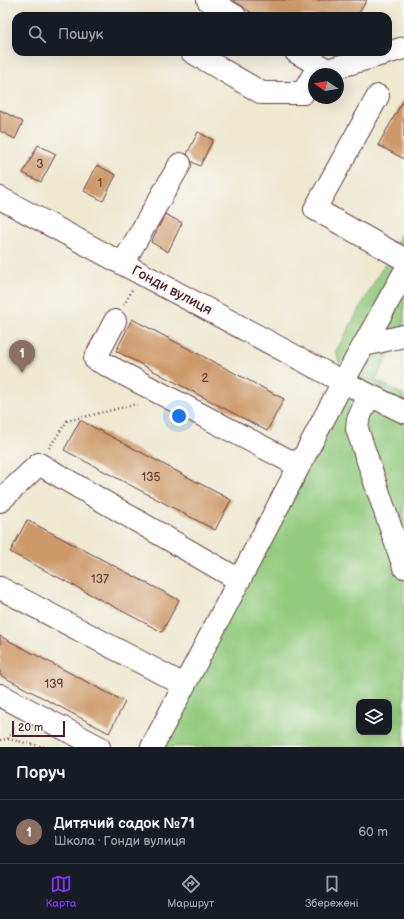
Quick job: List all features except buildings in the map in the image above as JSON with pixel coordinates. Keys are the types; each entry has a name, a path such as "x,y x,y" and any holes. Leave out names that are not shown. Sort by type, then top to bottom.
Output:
{"street":[{"path":"208,0 228,12"},
{"path":"392,51 404,48"},
{"path":"199,56 262,93 303,93 319,66"},
{"path":"303,56 327,70 376,56"},
{"path":"378,96 315,210 404,259"},
{"path":"123,263 180,164"},
{"name":"Гонди вулиця","path":"0,198 343,382 404,412"},
{"path":"152,747 343,382 404,272"},
{"path":"115,321 96,359 299,466"},
{"path":"364,345 404,336"},
{"path":"369,395 358,420 357,428 404,567"},
{"path":"0,501 39,464 239,580"},
{"path":"0,588 184,685"},
{"path":"0,695 99,747"}],"path":[{"path":"39,464 67,421 167,396"},
{"path":"0,740 8,739 44,747"}],"green space":[{"path":"404,229 404,328 375,380 404,395 404,747 159,747 347,389 336,351"}],"place":[{"name":"Дитячий садок №71","path":"22,373"}]}
